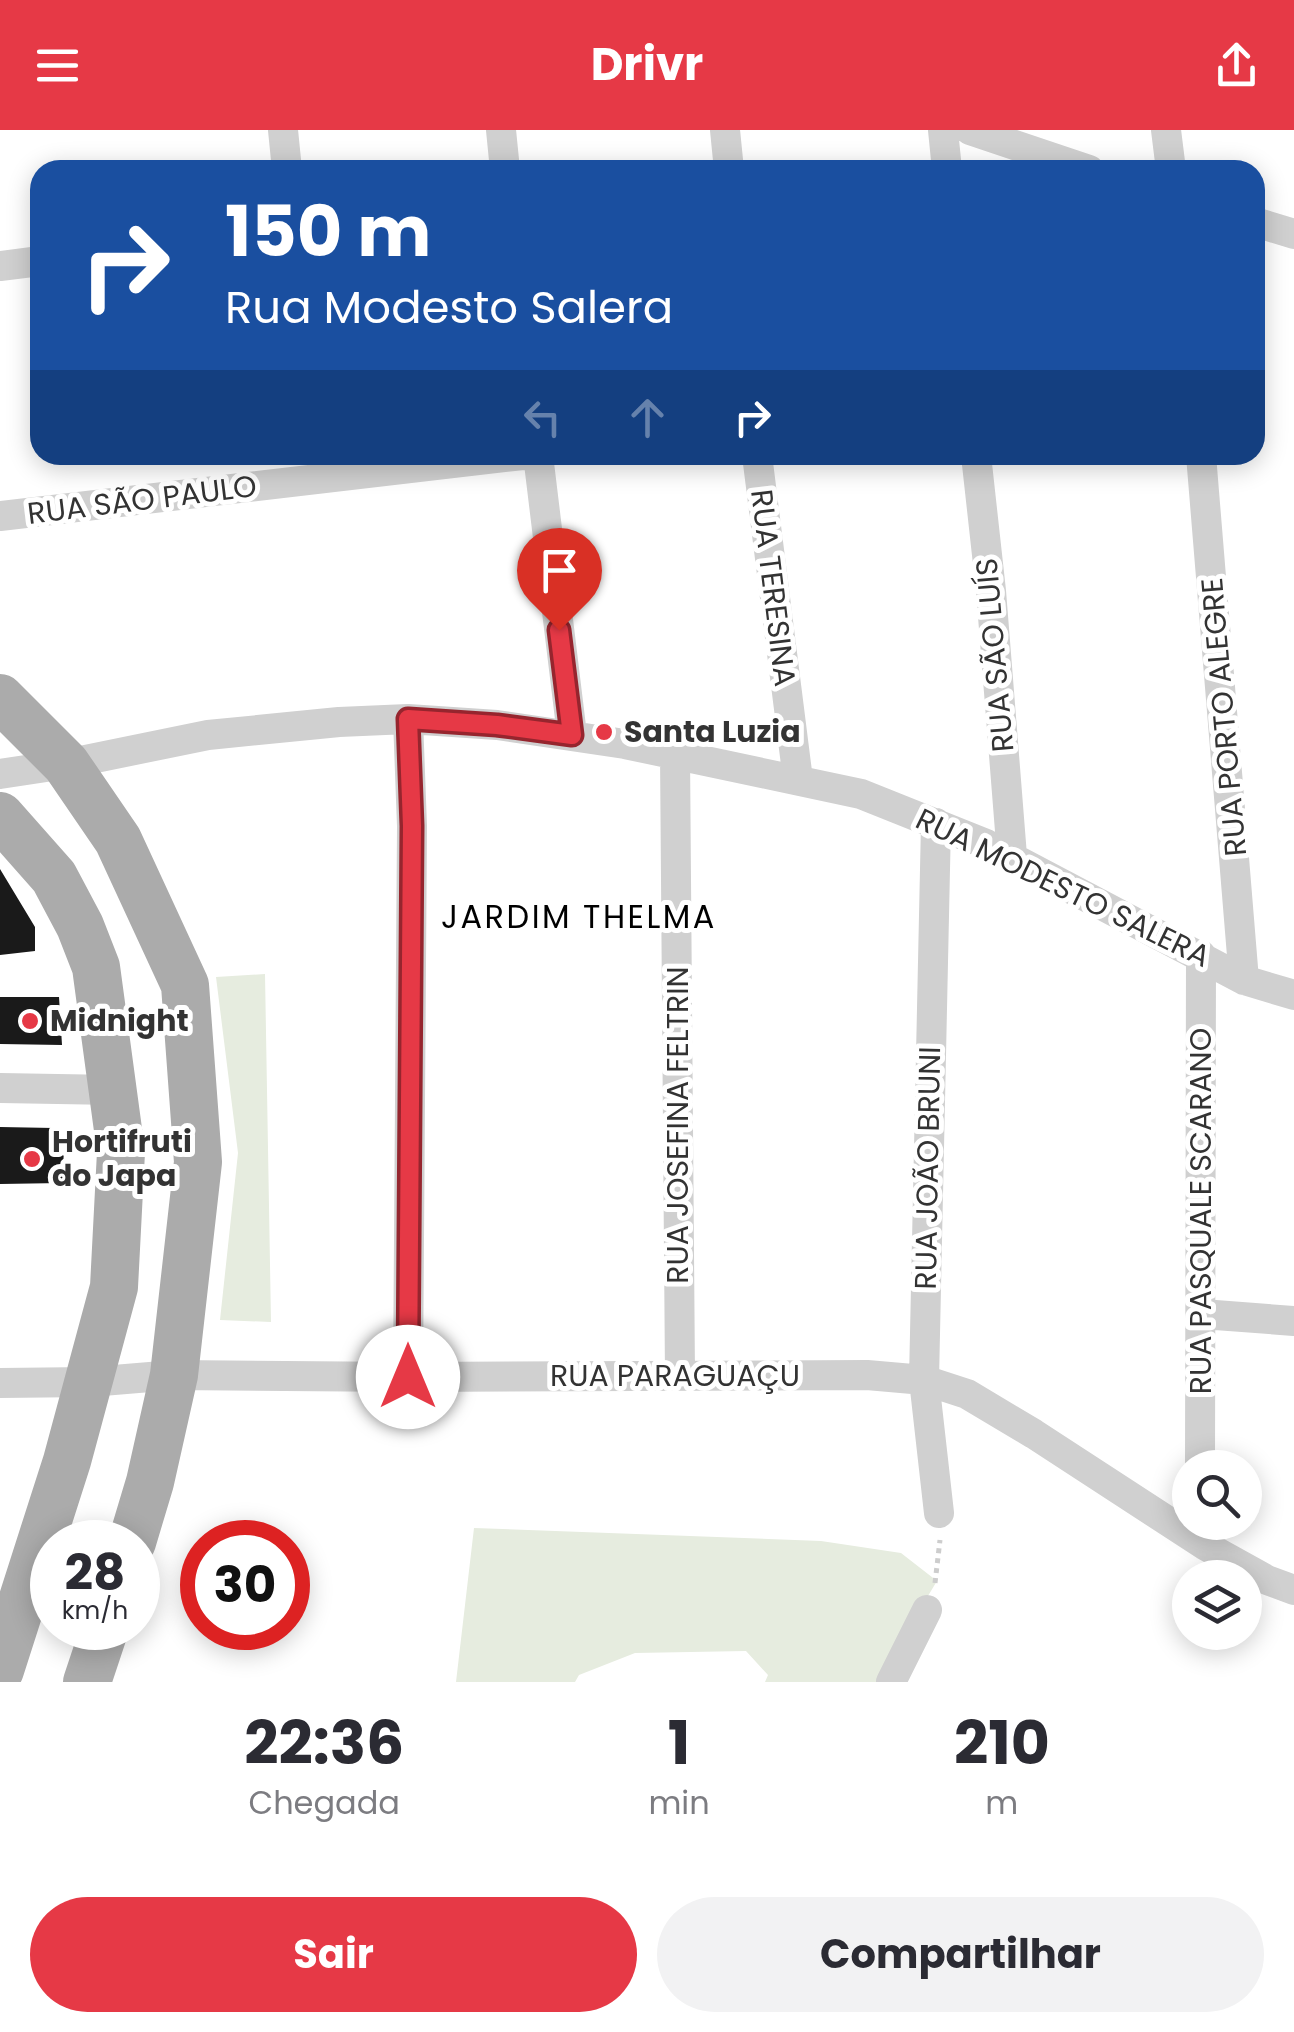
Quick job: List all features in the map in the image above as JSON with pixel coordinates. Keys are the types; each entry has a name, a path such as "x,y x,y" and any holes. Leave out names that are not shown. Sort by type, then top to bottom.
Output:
{"main road":[{"path":"0,698 66,764 118,840 185,984 198,1162 174,1374 139,1520"},
{"path":"0,816 54,877 96,967 121,1152 114,1287 90,1382 0,1670"},
{"path":"87,1682 98,1650"}],"street":[{"path":"283,130 286,160"},
{"path":"501,130 505,160"},
{"path":"725,130 728,160"},
{"path":"943,130 946,160"},
{"path":"970,130 1059,160"},
{"path":"1166,130 1170,160"},
{"path":"1265,225 1294,234"},
{"path":"0,266 30,262"},
{"name":"RUA SÃO PAULO","path":"0,516 437,465"},
{"path":"539,465 572,735"},
{"name":"RUA TERESINA","path":"758,465 798,780"},
{"name":"RUA SÃO LUÍS","path":"977,465 1012,856"},
{"name":"RUA PORTO ALEGRE","path":"1202,465 1244,980"},
{"path":"408,719 412,826 408,1377"},
{"name":"RUA MODESTO SALERA","path":"0,774 208,735 338,722 408,719 572,735 861,794 1012,856 1244,980 1294,995"},
{"name":"RUA JOSEFINA FELTRIN","path":"675,754 680,1376"},
{"name":"RUA JOÃO BRUNI","path":"936,822 924,1380 939,1513"},
{"name":"RUA PASQUALE SCARANO","path":"1200,1450 1201,954"},
{"path":"0,1088 115,1090"},
{"path":"1202,1314 1294,1320"},
{"name":"RUA PARAGUAÇU","path":"0,1383 90,1382 174,1374 867,1375 924,1380 979,1400 1172,1514"},
{"name":"RUA PARAGUAÇU","path":"1213,1540 1267,1580 1294,1590"},
{"path":"891,1682 927,1610"}],"path":[{"path":"927,1610 937,1578 939,1513"}],"shaded area":[{"path":"265,974 271,1322 220,1320 238,1153 216,977"},
{"path":"474,1528 821,1541 901,1553 937,1581 876,1682 765,1682 768,1675 746,1651 635,1653 579,1675 575,1682 456,1682"}],"building":[{"path":"0,869 35,927 35,951 0,955"},
{"name":"Midnight","path":"0,997 59,997 62,1045 0,1044"},
{"name":"Hortifruti do Japa","path":"0,1127 54,1128 65,1134 62,1183 0,1184"}],"place":[{"name":"Santa Luzia","path":"604,732"},
{"name":"Midnight","path":"30,1021"},
{"name":"Hortifruti do Japa","path":"32,1159"}],"district":[{"name":"JARDIM THELMA","path":"579,917"}],"route":[{"path":"408,1377 412,826 408,719 572,735 559,630"}]}
